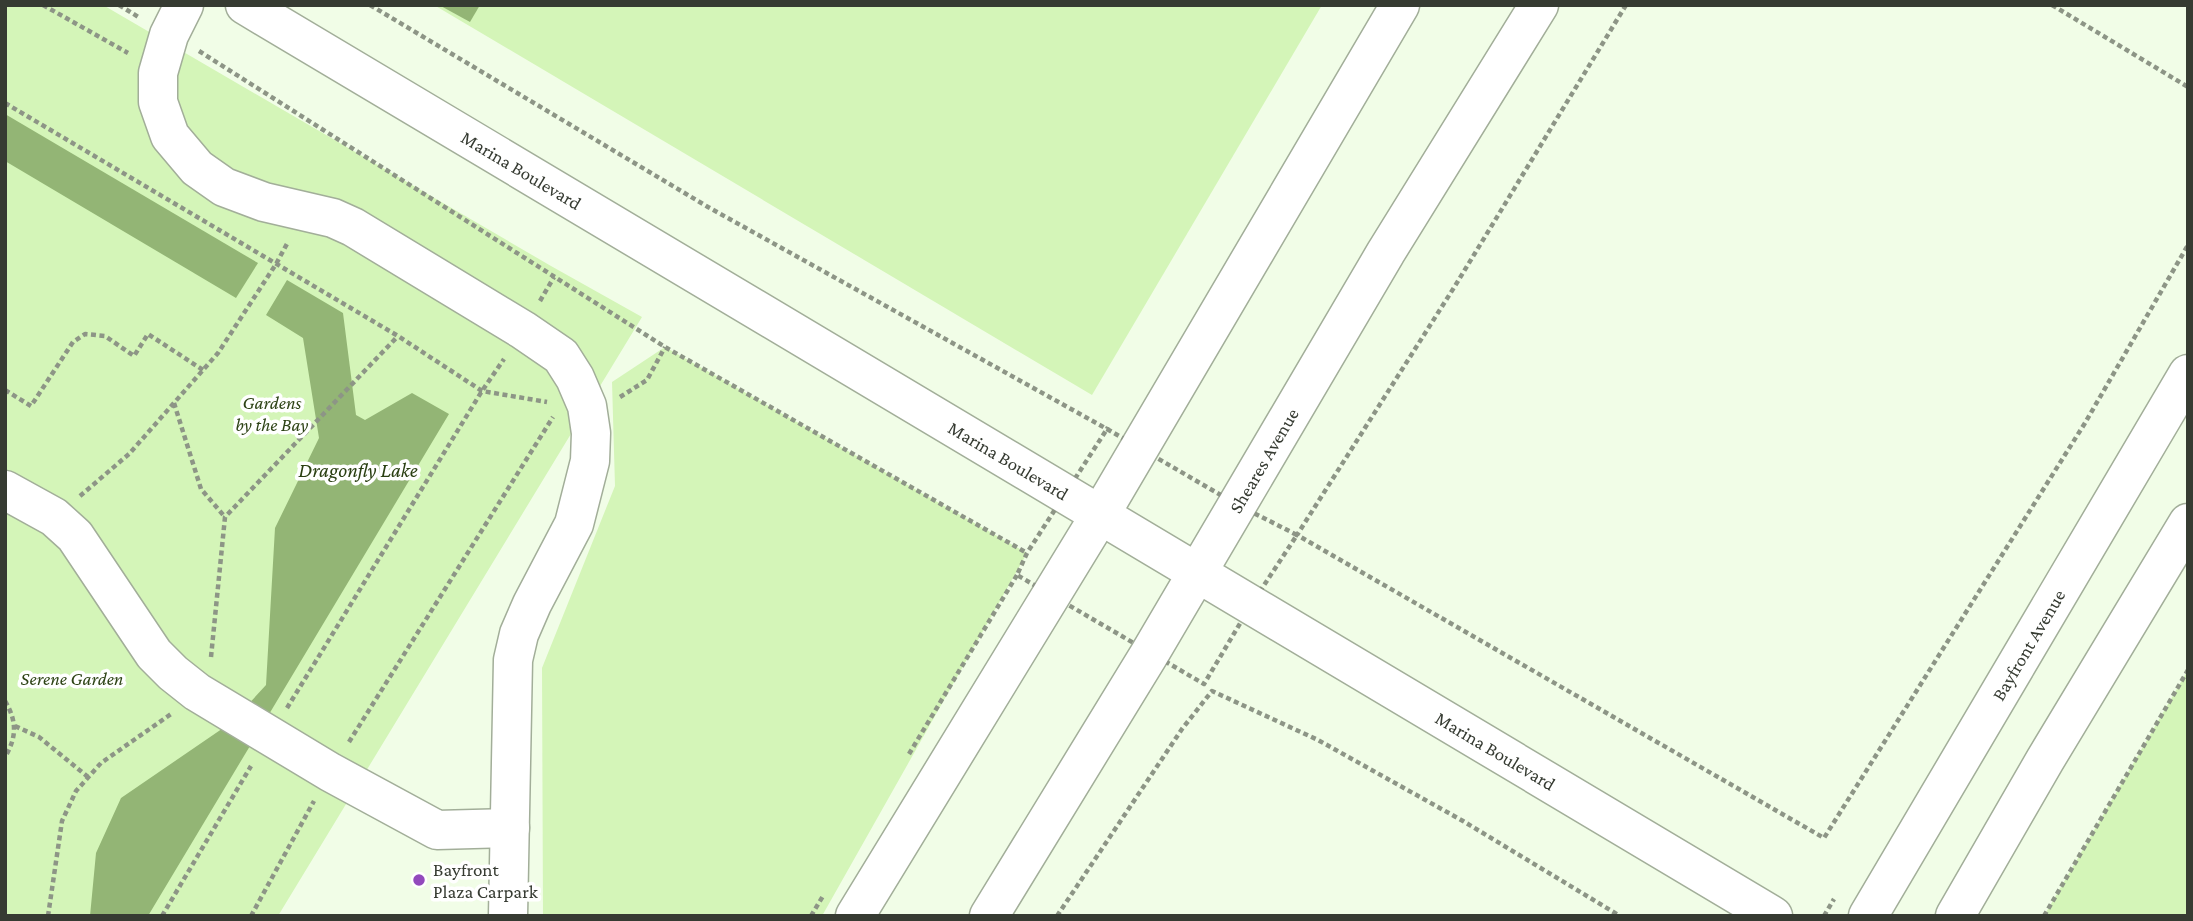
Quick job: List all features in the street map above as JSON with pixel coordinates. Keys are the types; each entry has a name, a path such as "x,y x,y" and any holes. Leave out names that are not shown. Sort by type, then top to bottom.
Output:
{"main road":[{"name":"Marina Boulevard","path":"245,5 1773,916"},
{"path":"855,916 1100,515 1400,5"},
{"name":"Sheares Avenue","path":"989,916 1198,573 1386,252 1539,5"},
{"path":"176,20 158,73 158,102 170,136 197,168 224,187 264,202 332,218 353,227 561,356 575,379 574,405 591,433 590,461 574,524 532,604 519,634 513,660 508,916"},
{"name":"Bayfront Avenue","path":"1868,916 2188,374"},
{"path":"5,490 54,517 75,536 154,654 173,673 209,700 377,799 437,830 510,828"},
{"path":"1955,916 2045,760 2188,523"}],"path":[{"path":"43,5 128,54"},
{"path":"119,5 176,20 204,52 665,347 1027,553"},
{"path":"370,5 708,207 1084,417 1107,429 1114,417"},
{"path":"1626,5 1455,286 1297,535 1824,838 2085,423 2188,245"},
{"path":"2052,5 2188,87"},
{"path":"5,103 398,336 482,391 574,405 612,402 647,380 665,347"},
{"path":"54,517 129,454 218,353 276,264 306,211"},
{"path":"162,916 260,731 523,330"},
{"path":"5,390 32,406 73,342 85,334 105,336 134,356 148,334 203,370"},
{"path":"312,425 398,336"},
{"path":"174,403 201,489 225,517"},
{"path":"251,916 330,772 574,405"},
{"path":"903,763 1017,575"},
{"path":"2043,916 2188,670"},
{"path":"1057,916 1182,729 1212,691 1318,740 1463,821 1620,916"},
{"path":"5,701 13,715 15,726 13,743 5,757"},
{"path":"15,726 39,737 88,777"},
{"path":"811,916 825,892"}],"green space":[{"name":"Gardens by the Bay","path":"5,5 103,5 642,317 278,916 5,916"},
{"path":"434,5 1322,5 1092,395"},
{"path":"665,347 1027,553 822,916 543,916 542,668 615,486 612,382"},
{"path":"2188,670 2188,916 2044,916"}],"water":[{"path":"439,5 480,5 470,22"},
{"path":"5,114 258,263 236,298 5,161"},
{"name":"Dragonfly Lake","path":"287,280 343,313 356,415 365,420 412,393 449,414 148,916 90,916 96,853 121,798 232,722 266,685 275,528 319,438 303,338 266,315"}],"place":[{"name":"Bayfront Plaza Carpark","path":"419,880"}],"park label":[{"name":"Serene Garden","path":"72,678"}]}
